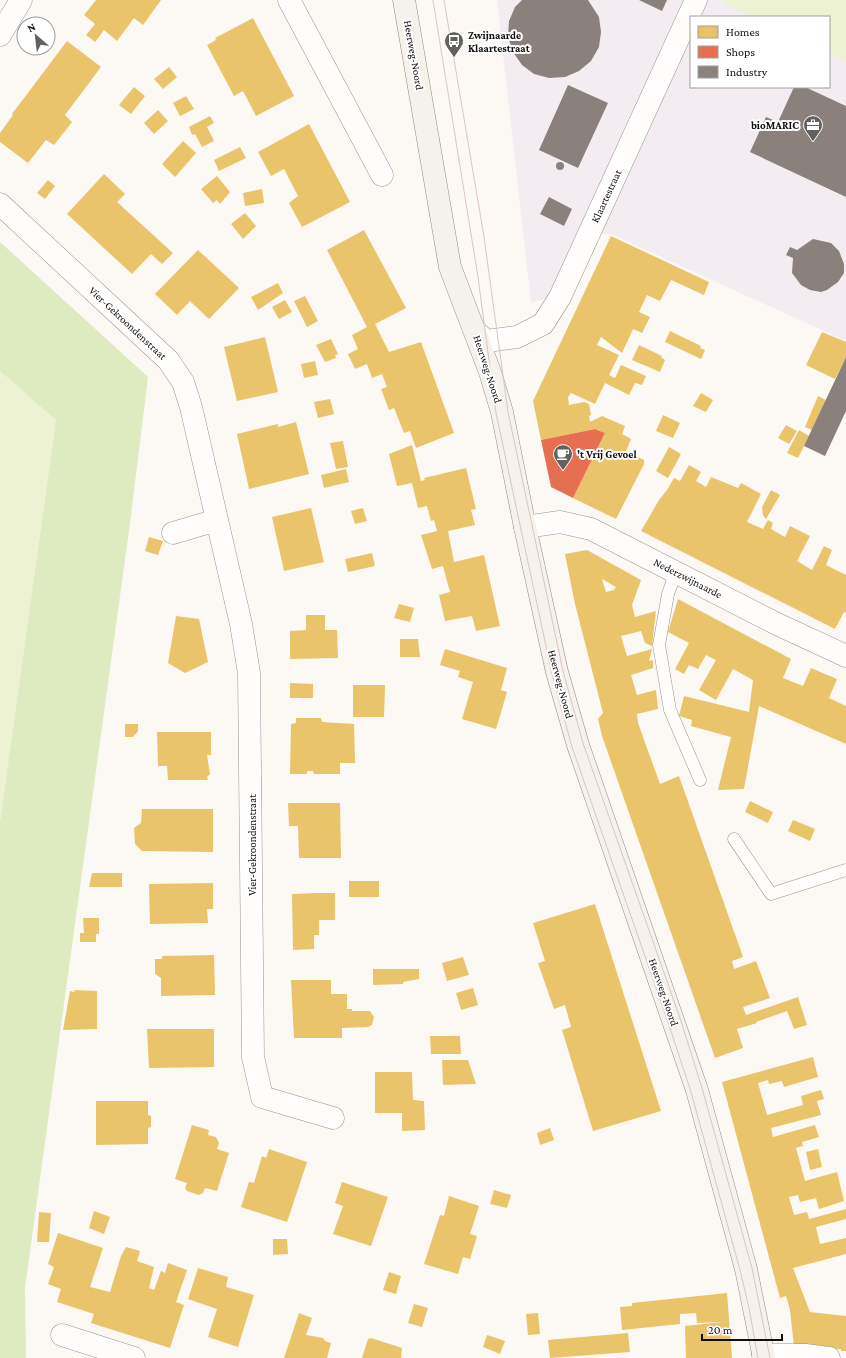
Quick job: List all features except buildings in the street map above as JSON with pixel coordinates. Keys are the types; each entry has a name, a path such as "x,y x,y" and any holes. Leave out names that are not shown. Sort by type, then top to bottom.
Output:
{"street":[{"path":"289,0 382,175"},
{"name":"Heerweg-Noord","path":"404,0 450,267 477,333 502,412 525,527 557,672 578,745 697,1090 746,1269 764,1356"},
{"name":"Klaartestraat","path":"477,333 486,341 517,337 543,324 560,297 696,0"},
{"path":"0,35 17,1"},
{"name":"Vier-Gekroondenstraat","path":"0,204 168,360 183,382 191,407 241,624 249,673 253,1057 262,1097 333,1118"},
{"path":"173,532 217,520"},
{"name":"Nederzwijnaarde","path":"525,527 560,522 591,529 778,624 846,656"},
{"path":"62,1336 134,1358"},
{"path":"764,1356 805,1355 829,1358"}],"lane":[{"path":"676,572 668,594 660,645 670,710 700,780"},
{"path":"734,839 771,894 846,870"}],"shaded area":[{"path":"497,0 846,0 846,341 611,234 583,234 555,298 531,302"}],"green space":[{"path":"725,0 846,0 846,62 830,54 830,16 750,16 724,3"},
{"path":"0,242 148,377 130,523 25,1288 26,1358 0,1358 0,822 56,420 0,371"},
{"path":"0,371 56,420 0,822"}],"tram line":[{"path":"433,0 478,277 496,413 552,674 572,747 691,1092 740,1270 749,1308 758,1358"},
{"path":"444,0 484,237 508,412 563,671 583,743 681,1021 702,1088 752,1268 770,1358"}],"place":[{"name":"Zwijnaarde Klaartestraat","path":"454,58"},
{"name":"bioMARIC","path":"813,142"},
{"name":"'t Vrij Gevoel","path":"563,471"}]}
